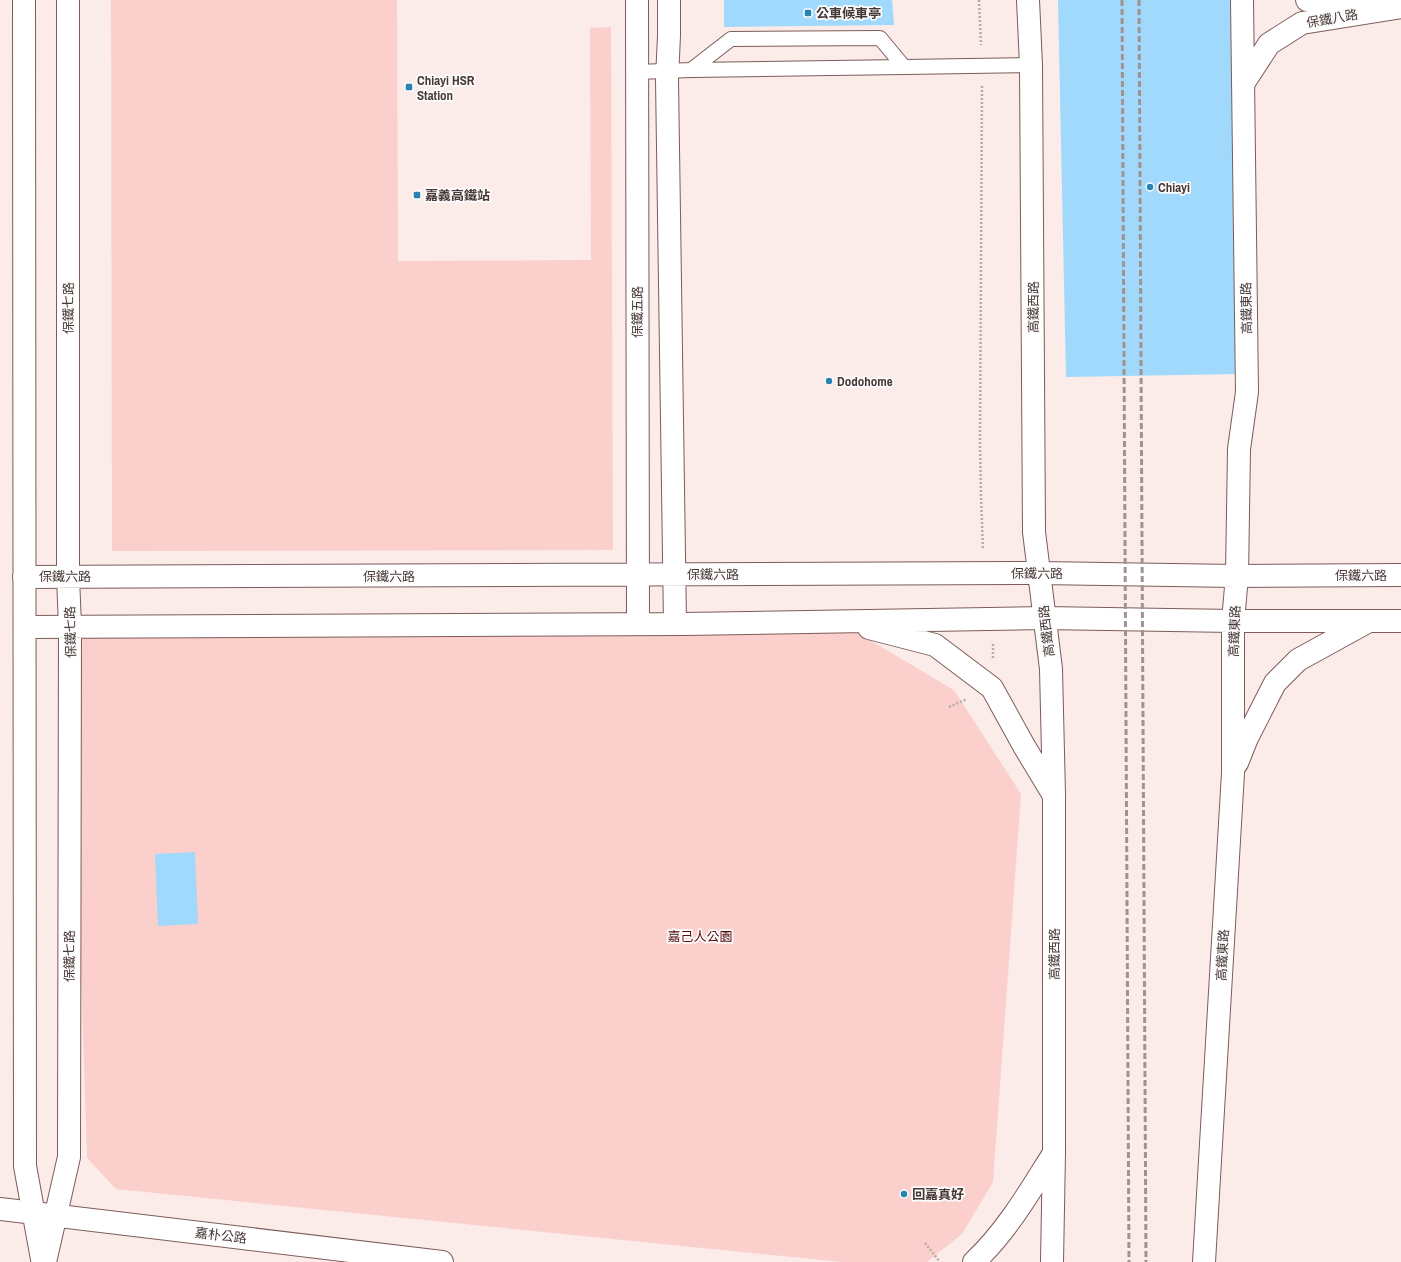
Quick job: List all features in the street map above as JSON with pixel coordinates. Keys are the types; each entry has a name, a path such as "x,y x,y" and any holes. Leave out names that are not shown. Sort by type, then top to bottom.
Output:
{"street":[{"name":"保鐵七路","path":"24,0 24,1166 44,1262"},
{"name":"保鐵七路","path":"44,1262 69,1157 70,627 68,576 68,0"},
{"name":"保鐵五路","path":"637,0 638,624"},
{"path":"669,0 668,70 674,624"},
{"name":"高鐵西路","path":"1028,0 1031,65 1034,532 1050,669 1054,794 1054,1153 1052,1262"},
{"name":"高鐵東路","path":"1204,1262 1233,773 1233,621 1237,576 1239,448 1247,392 1242,0"},
{"name":"保鐵八路","path":"1307,0 1401,7"},
{"name":"保鐵八路","path":"1243,84 1269,44 1302,23 1401,7"},
{"name":"保鐵六路","path":"24,577 674,575 1039,572 1237,576 1401,575"},
{"path":"25,627 674,624 1044,618 1233,621 1401,621"},
{"path":"841,621 936,645 992,688 1024,746 1054,794"},
{"path":"1233,773 1247,738 1275,683 1298,660 1369,621"},
{"path":"974,1262 983,1254 1022,1205 1054,1153"},
{"name":"嘉朴公路","path":"0,1209 442,1262"}],"lane":[{"path":"691,70 731,39 880,38 904,67"},
{"path":"636,72 668,70 1031,65"}],"path":[{"path":"979,0 982,66 980,498 982,544 986,573"},
{"path":"949,707 992,688 994,619"},
{"path":"925,1243 940,1262"}],"green space":[{"path":"111,0 397,0 398,261 591,260 590,28 611,27 613,550 112,551"},
{"name":"嘉己人公園","path":"846,626 954,690 1021,794 993,1182 962,1234 927,1262 842,1262 116,1189 87,1158 70,627"}],"building":[{"name":"公車候車亭","path":"724,0 892,0 894,25 724,27"},
{"name":"Chiayi","path":"1058,0 1235,0 1238,374 1066,377"},
{"path":"195,852 198,924 158,926 155,854"}],"railway":[{"path":"1122,0 1129,1262"},
{"path":"1139,0 1146,1262"}],"place":[{"name":"公車候車亭","path":"808,13"},
{"name":"Chiayi HSR Station","path":"409,87"},
{"name":"Chiayi","path":"1150,187"},
{"name":"嘉義高鐵站","path":"417,195"},
{"name":"Dodohome","path":"829,381"},
{"name":"回嘉真好","path":"904,1194"}]}
